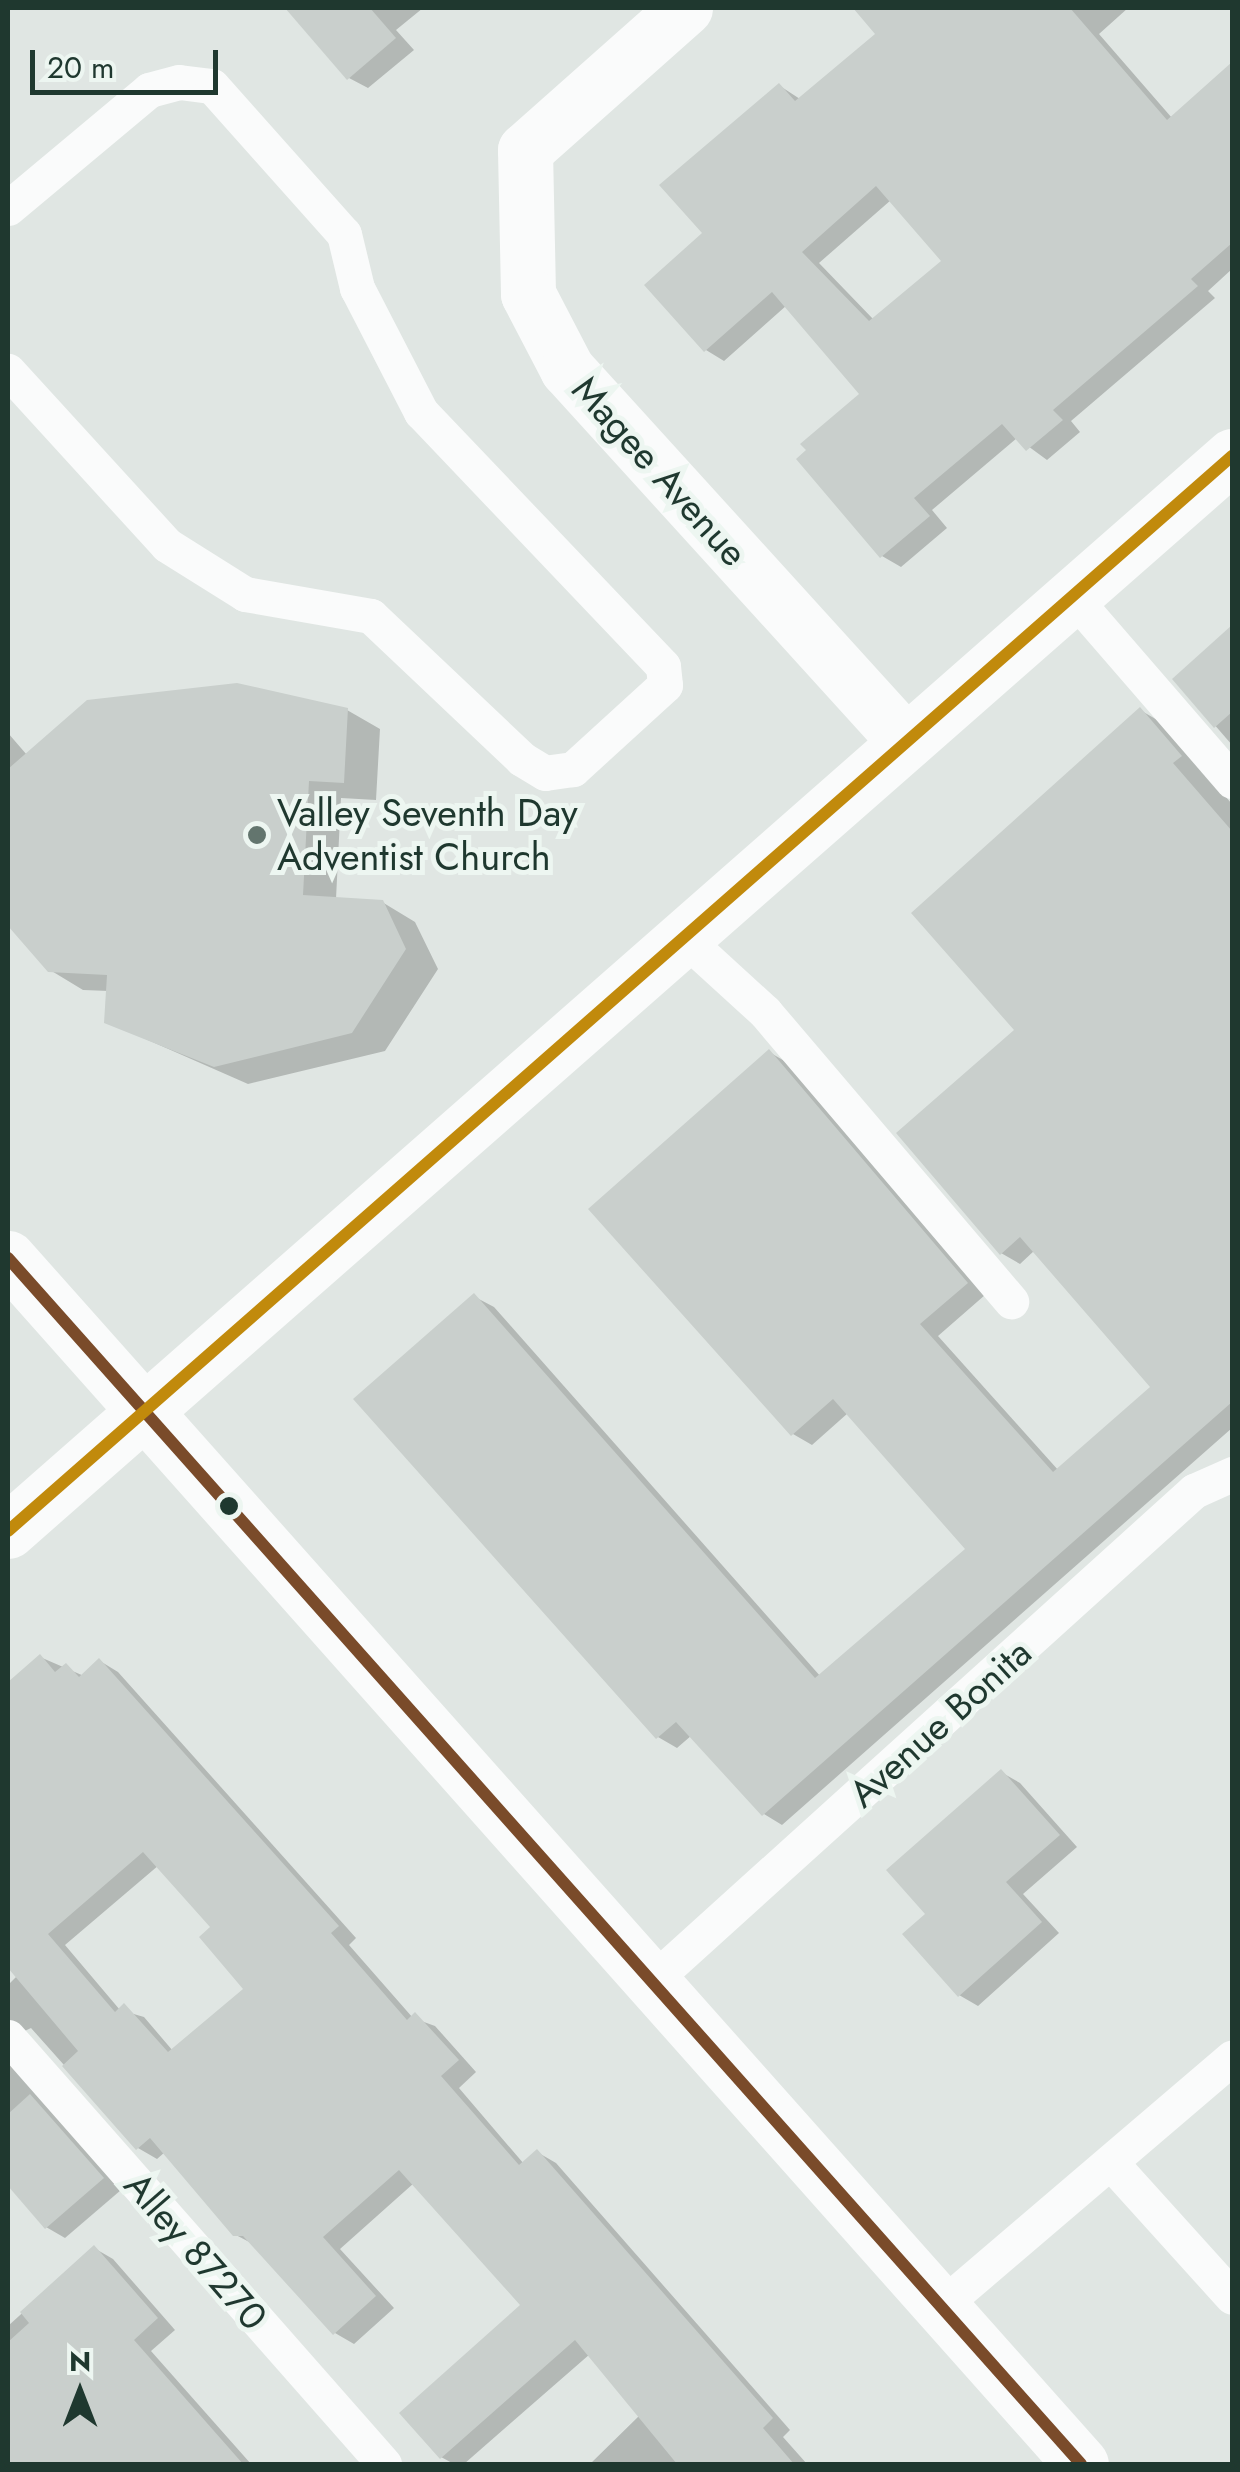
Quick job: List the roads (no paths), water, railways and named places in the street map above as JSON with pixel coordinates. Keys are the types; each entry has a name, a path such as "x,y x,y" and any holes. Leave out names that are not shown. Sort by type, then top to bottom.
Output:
{"street":[{"name":"Magee Avenue","path":"685,8 526,150 528,294 567,369 906,742"},
{"path":"8,1532 1232,456"},
{"path":"8,1258 1081,2464"}],"lane":[{"path":"8,208 149,90 179,82 212,86 344,234 356,288 421,412 663,666 665,685 573,768 546,773 522,759 371,616 245,594 167,545 8,371"},
{"path":"1072,596 1232,781"},
{"path":"684,938 766,1012 1012,1301"},
{"name":"Avenue Bonita","path":"652,1981 1194,1491 1232,1474"},
{"name":"Alley 87270","path":"8,2037 384,2464"},
{"path":"940,2306 1112,2164 1232,2058"},
{"path":"1112,2164 1232,2297"}],"place":[{"name":"Valley Seventh Day Adventist Church","path":"257,835"}]}
